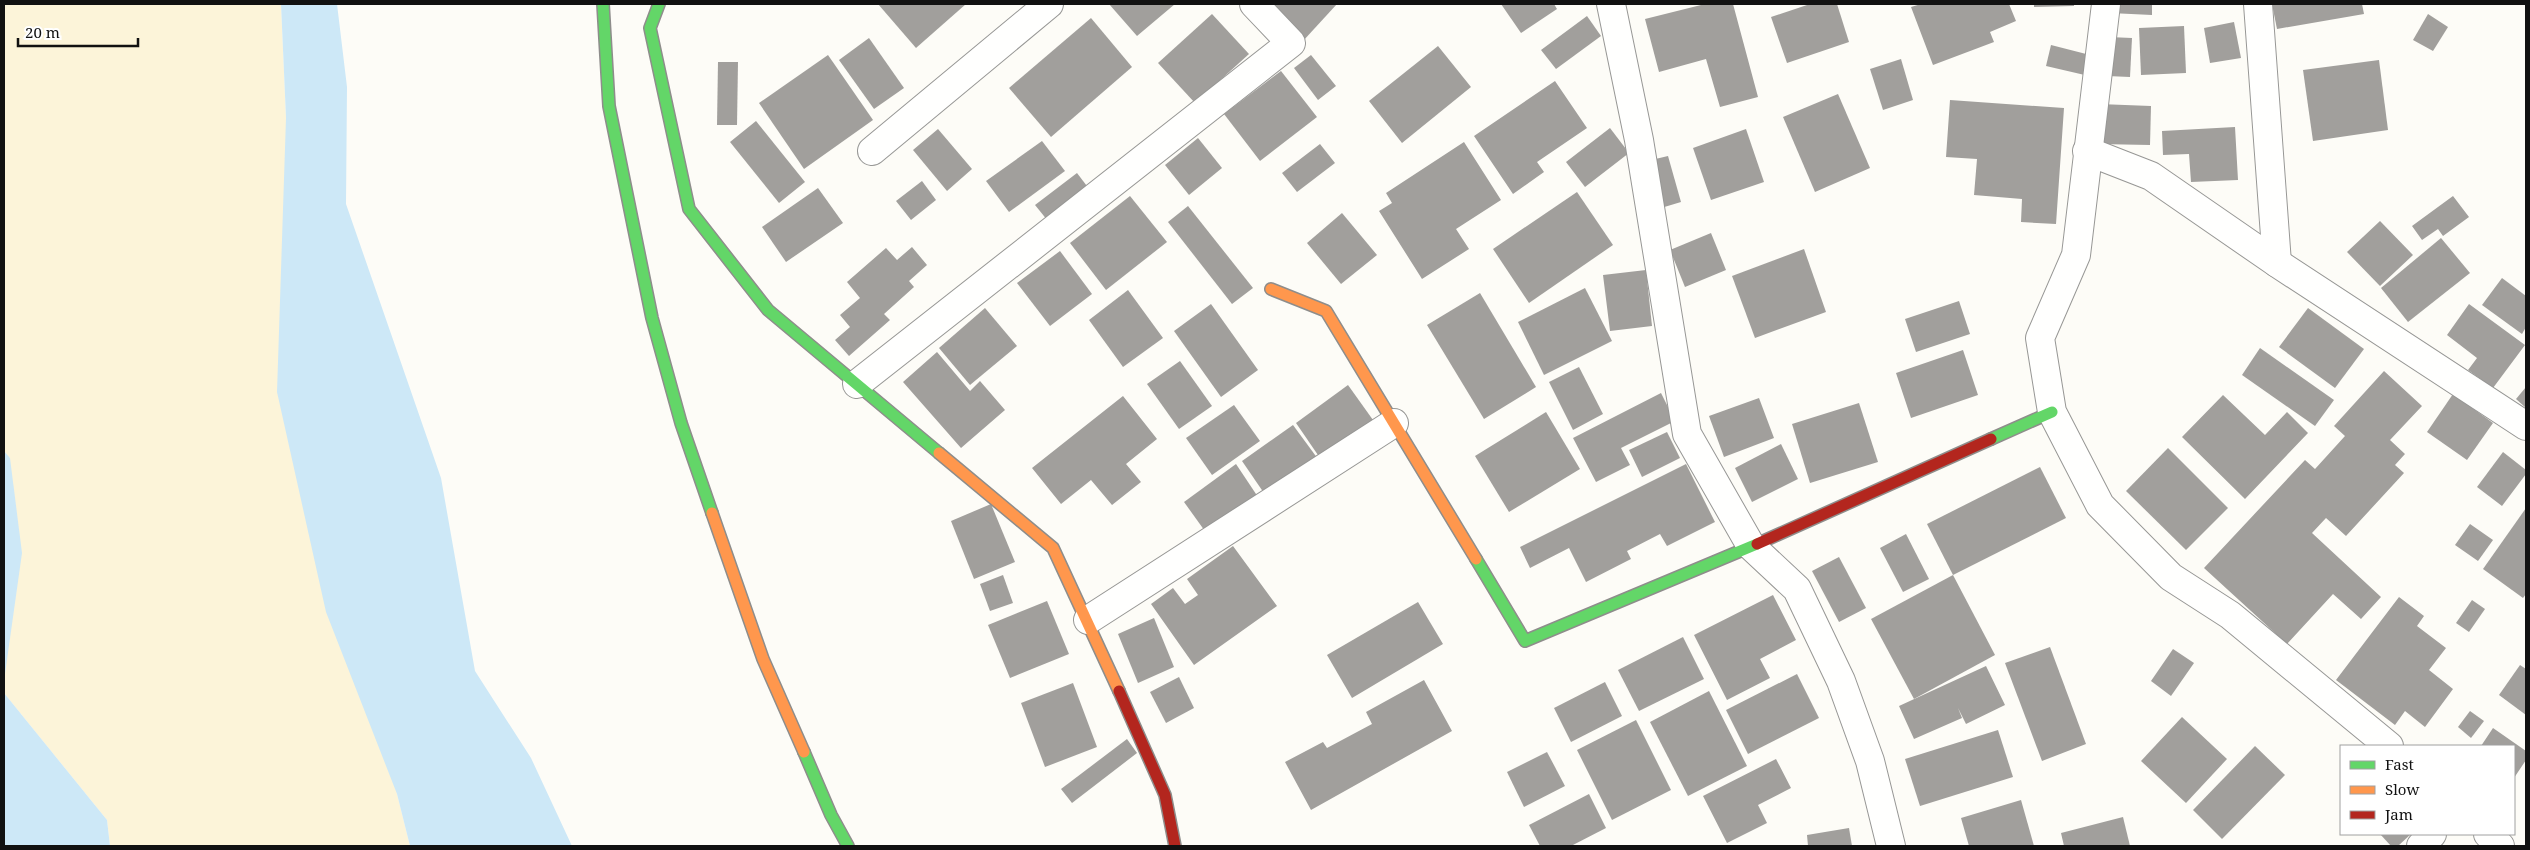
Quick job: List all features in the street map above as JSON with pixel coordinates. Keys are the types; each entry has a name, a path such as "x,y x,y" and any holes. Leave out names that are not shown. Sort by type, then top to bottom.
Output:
{"street":[{"path":"604,4 608,106 652,318 681,423 763,659 831,815 848,846"},
{"path":"872,151 1049,4"},
{"path":"857,384 1291,43 1254,4"},
{"path":"1610,4 1639,140 1687,434 1751,546 1797,589 1841,681 1870,761 1891,846"},
{"path":"2106,4 2076,255 2040,338 2052,412 2100,505 2171,577 2230,615 2388,745"},
{"path":"2258,4 2277,263"},
{"path":"653,12 689,209 768,310 1053,548 1088,620 1165,795 1175,846"},
{"path":"2087,151 2151,176 2277,263 2526,426"},
{"path":"1271,288 1326,311 1525,641 1751,546 2052,412"},
{"path":"1088,620 1394,423"},
{"path":"2421,846 2431,835"},
{"path":"2489,835 2500,846"}],"sand":[{"path":"4,4 281,4 286,118 397,794 410,846 110,846 107,820 4,693 10,458 4,451"}],"water":[{"path":"281,4 337,4 347,87 346,204 441,478 475,671 531,758 572,846 410,846 397,794 326,612 277,392 286,118"},
{"path":"4,451 10,458 22,553 4,681"},
{"path":"4,693 107,820 110,846 4,846"}],"building":[{"path":"878,4 966,4 916,48"},
{"path":"1109,4 1175,4 1137,36"},
{"path":"1262,4 1337,4 1303,41"},
{"path":"1501,4 1554,4 1557,9 1521,33"},
{"path":"1705,4 1733,4 1758,97 1720,107 1706,59 1659,72 1645,19"},
{"path":"1810,4 1837,4 1849,42 1787,63 1771,17"},
{"path":"1921,4 2009,4 2016,21 1990,32 1994,42 1933,65 1911,7"},
{"path":"2034,4 2074,4 2074,6 2034,7"},
{"path":"2111,4 2152,4 2152,15 2110,13"},
{"path":"2272,4 2362,4 2364,14 2277,29"},
{"path":"1212,14 1249,54 1195,103 1158,63"},
{"path":"2428,14 2448,27 2433,51 2413,40"},
{"path":"1587,16 1601,36 1556,69 1541,50"},
{"path":"1091,18 1132,67 1051,137 1009,88"},
{"path":"2234,22 2241,58 2210,63 2204,28"},
{"path":"2184,26 2186,73 2141,75 2139,28"},
{"path":"2109,37 2132,38 2130,77 2107,76"},
{"path":"869,38 904,88 874,109 839,60"},
{"path":"2051,45 2094,56 2089,76 2046,66"},
{"path":"1438,46 1471,87 1402,143 1369,101"},
{"path":"828,55 873,120 804,169 759,103"},
{"path":"1311,55 1336,86 1318,100 1294,68"},
{"path":"1901,59 1913,100 1883,110 1870,69"},
{"path":"2379,60 2388,130 2313,141 2303,70"},
{"path":"718,62 738,62 737,125 717,125"},
{"path":"1281,71 1317,117 1260,161 1224,114"},
{"path":"1555,81 1587,128 1537,162 1544,172 1513,194 1474,136"},
{"path":"1838,94 1870,168 1815,192 1783,117"},
{"path":"1950,100 2064,108 2056,224 2021,222 2022,199 1974,195 1977,159 1946,157"},
{"path":"2099,104 2151,106 2150,145 2098,144"},
{"path":"756,121 805,182 779,203 730,142"},
{"path":"2235,127 2238,180 2191,182 2189,154 2163,155 2162,131"},
{"path":"1610,128 1629,153 1585,187 1566,162"},
{"path":"938,129 972,169 947,191 913,150"},
{"path":"1746,129 1764,182 1711,200 1693,148"},
{"path":"1198,138 1222,168 1189,195 1165,165"},
{"path":"1042,141 1065,171 1009,212 986,181"},
{"path":"1464,142 1501,200 1456,229 1469,249 1422,279 1379,211 1392,203 1386,193"},
{"path":"1320,144 1335,163 1297,192 1282,173"},
{"path":"1668,156 1681,202 1661,208 1647,161"},
{"path":"1077,173 1093,194 1052,226 1035,205"},
{"path":"922,181 936,200 911,220 896,201"},
{"path":"818,188 843,223 786,262 762,227"},
{"path":"1577,192 1613,245 1529,303 1493,249"},
{"path":"1130,196 1167,242 1106,290 1070,243"},
{"path":"2453,196 2469,217 2443,236 2438,229 2422,240 2412,226"},
{"path":"1188,206 1253,288 1232,304 1168,222"},
{"path":"1342,213 1377,255 1341,284 1307,243"},
{"path":"2380,221 2413,255 2380,286 2347,252"},
{"path":"1711,233 1726,270 1685,287 1670,250"},
{"path":"2441,238 2470,273 2408,322 2381,288"},
{"path":"912,247 927,265 909,281 914,287 884,314 890,320 849,356 835,340 850,327 840,315 860,298 847,282 886,248 897,260"},
{"path":"1804,249 1826,312 1755,338 1732,276"},
{"path":"1060,251 1092,294 1050,326 1017,283"},
{"path":"1646,270 1652,326 1610,331 1603,275"},
{"path":"2502,278 2526,296 2526,327 2522,334 2482,305"},
{"path":"1585,288 1612,341 1544,375 1518,322"},
{"path":"1128,290 1163,338 1123,367 1089,320"},
{"path":"1480,293 1536,387 1484,419 1427,325"},
{"path":"1959,301 1970,334 1916,352 1905,319"},
{"path":"1211,304 1258,370 1221,397 1174,331"},
{"path":"2469,304 2525,345 2493,388 2468,370 2477,358 2447,335"},
{"path":"985,308 1017,346 970,385 939,348"},
{"path":"2308,308 2364,349 2335,388 2279,347"},
{"path":"2260,348 2334,400 2315,426 2242,375"},
{"path":"1963,350 1978,395 1911,418 1896,373"},
{"path":"937,352 970,391 980,381 1005,410 961,448 903,382"},
{"path":"1180,361 1212,406 1179,429 1147,384"},
{"path":"1579,367 1603,414 1573,430 1549,382"},
{"path":"2384,371 2422,406 2390,440 2405,454 2395,465 2404,473 2346,536 2326,518 2312,533 2381,597 2361,619 2333,594 2287,644 2204,568 2305,460 2315,469 2345,436 2334,426"},
{"path":"1348,385 1373,420 1320,458 1296,423"},
{"path":"2526,387 2526,408 2516,399"},
{"path":"1661,393 1675,421 1621,448 1630,465 1596,482 1573,438"},
{"path":"2453,394 2493,423 2467,460 2427,432"},
{"path":"2223,395 2265,435 2287,412 2308,433 2245,499 2182,437"},
{"path":"1123,396 1157,439 1126,464 1141,482 1112,505 1091,480 1061,504 1032,468"},
{"path":"1759,398 1774,438 1724,457 1709,416"},
{"path":"1859,403 1878,462 1810,483 1792,424"},
{"path":"1234,405 1260,441 1212,475 1186,438"},
{"path":"1546,412 1580,469 1509,512 1475,456"},
{"path":"1293,425 1318,459 1266,496 1242,461"},
{"path":"1667,432 1680,458 1642,477 1629,450"},
{"path":"1781,444 1798,479 1752,502 1735,468"},
{"path":"2168,448 2228,508 2186,550 2126,491"},
{"path":"2503,452 2526,470 2526,474 2502,506 2477,487"},
{"path":"1236,464 1258,497 1207,534 1184,502"},
{"path":"1686,464 1715,522 1667,546 1660,534 1627,551 1631,559 1586,582 1569,548 1530,568 1520,547"},
{"path":"2040,467 2066,518 1953,575 1927,524"},
{"path":"991,504 1015,562 974,579 951,521"},
{"path":"2526,508 2526,594 2523,598 2483,569"},
{"path":"2470,524 2493,540 2478,561 2455,545"},
{"path":"1906,534 1929,579 1903,592 1880,548"},
{"path":"1233,546 1277,606 1194,665 1151,604 1173,588 1185,604 1198,595 1187,579"},
{"path":"1839,557 1866,608 1839,622 1812,571"},
{"path":"1003,575 1013,603 990,611 980,584"},
{"path":"1953,575 1995,655 1914,699 1871,619"},
{"path":"1773,595 1796,640 1760,659 1770,678 1727,700 1694,635"},
{"path":"2399,597 2424,616 2417,626 2446,648 2429,670 2453,689 2425,727 2405,711 2395,725 2336,680"},
{"path":"2472,600 2485,609 2469,632 2456,623"},
{"path":"1047,601 1069,654 1010,678 988,625"},
{"path":"1418,602 1443,644 1352,698 1327,655"},
{"path":"1154,618 1174,667 1138,683 1118,634"},
{"path":"1683,637 1704,679 1639,711 1618,670"},
{"path":"2050,647 2086,744 2042,761 2005,663"},
{"path":"2173,649 2194,663 2171,696 2151,681"},
{"path":"2520,665 2526,669 2526,715 2499,695"},
{"path":"1986,666 2005,705 1966,724 1958,708 1962,718 1914,739 1899,706"},
{"path":"1797,674 1819,718 1748,754 1726,710"},
{"path":"1179,677 1194,708 1166,723 1150,692"},
{"path":"1424,680 1452,731 1311,810 1285,762 1323,742 1327,748 1372,724 1366,712"},
{"path":"1605,682 1622,716 1571,742 1554,708"},
{"path":"1073,683 1097,747 1045,767 1021,703"},
{"path":"1709,691 1747,766 1688,796 1650,722"},
{"path":"2470,711 2484,721 2471,738 2458,727"},
{"path":"2182,717 2227,759 2186,803 2141,761"},
{"path":"1636,720 1671,790 1612,820 1577,750"},
{"path":"2493,728 2526,751 2526,760 2515,776 2515,745 2482,745"},
{"path":"1998,730 2013,777 1920,806 1905,759"},
{"path":"1127,739 1137,753 1072,803 1061,789"},
{"path":"2255,746 2285,775 2222,839 2193,810"},
{"path":"1547,752 1565,786 1524,807 1507,772"},
{"path":"1776,759 1791,788 1758,805 1767,823 1727,843 1703,796"},
{"path":"1589,794 1606,828 1571,846 1540,846 1529,825"},
{"path":"2021,800 2034,846 1969,846 1961,818"},
{"path":"2123,817 2130,846 2064,846 2061,833"},
{"path":"1849,828 1852,846 1808,846 1807,835"},
{"path":"2381,835 2410,835 2398,846 2391,846"}],"traffic: fast":[{"path":"603,4 609,106 652,318 681,423 712,513"},
{"path":"659,4 650,28 689,209 768,310 939,453"},
{"path":"1991,439 2052,412"},
{"path":"1476,559 1525,641 1757,544"},
{"path":"804,752 831,815 848,846"}],"traffic: slow":[{"path":"1271,289 1326,311 1476,559"},
{"path":"939,453 1053,548 1119,691"},
{"path":"712,513 763,659 804,752"}],"traffic: jam":[{"path":"1757,544 1991,439"},
{"path":"1119,691 1165,795 1175,846"}]}
